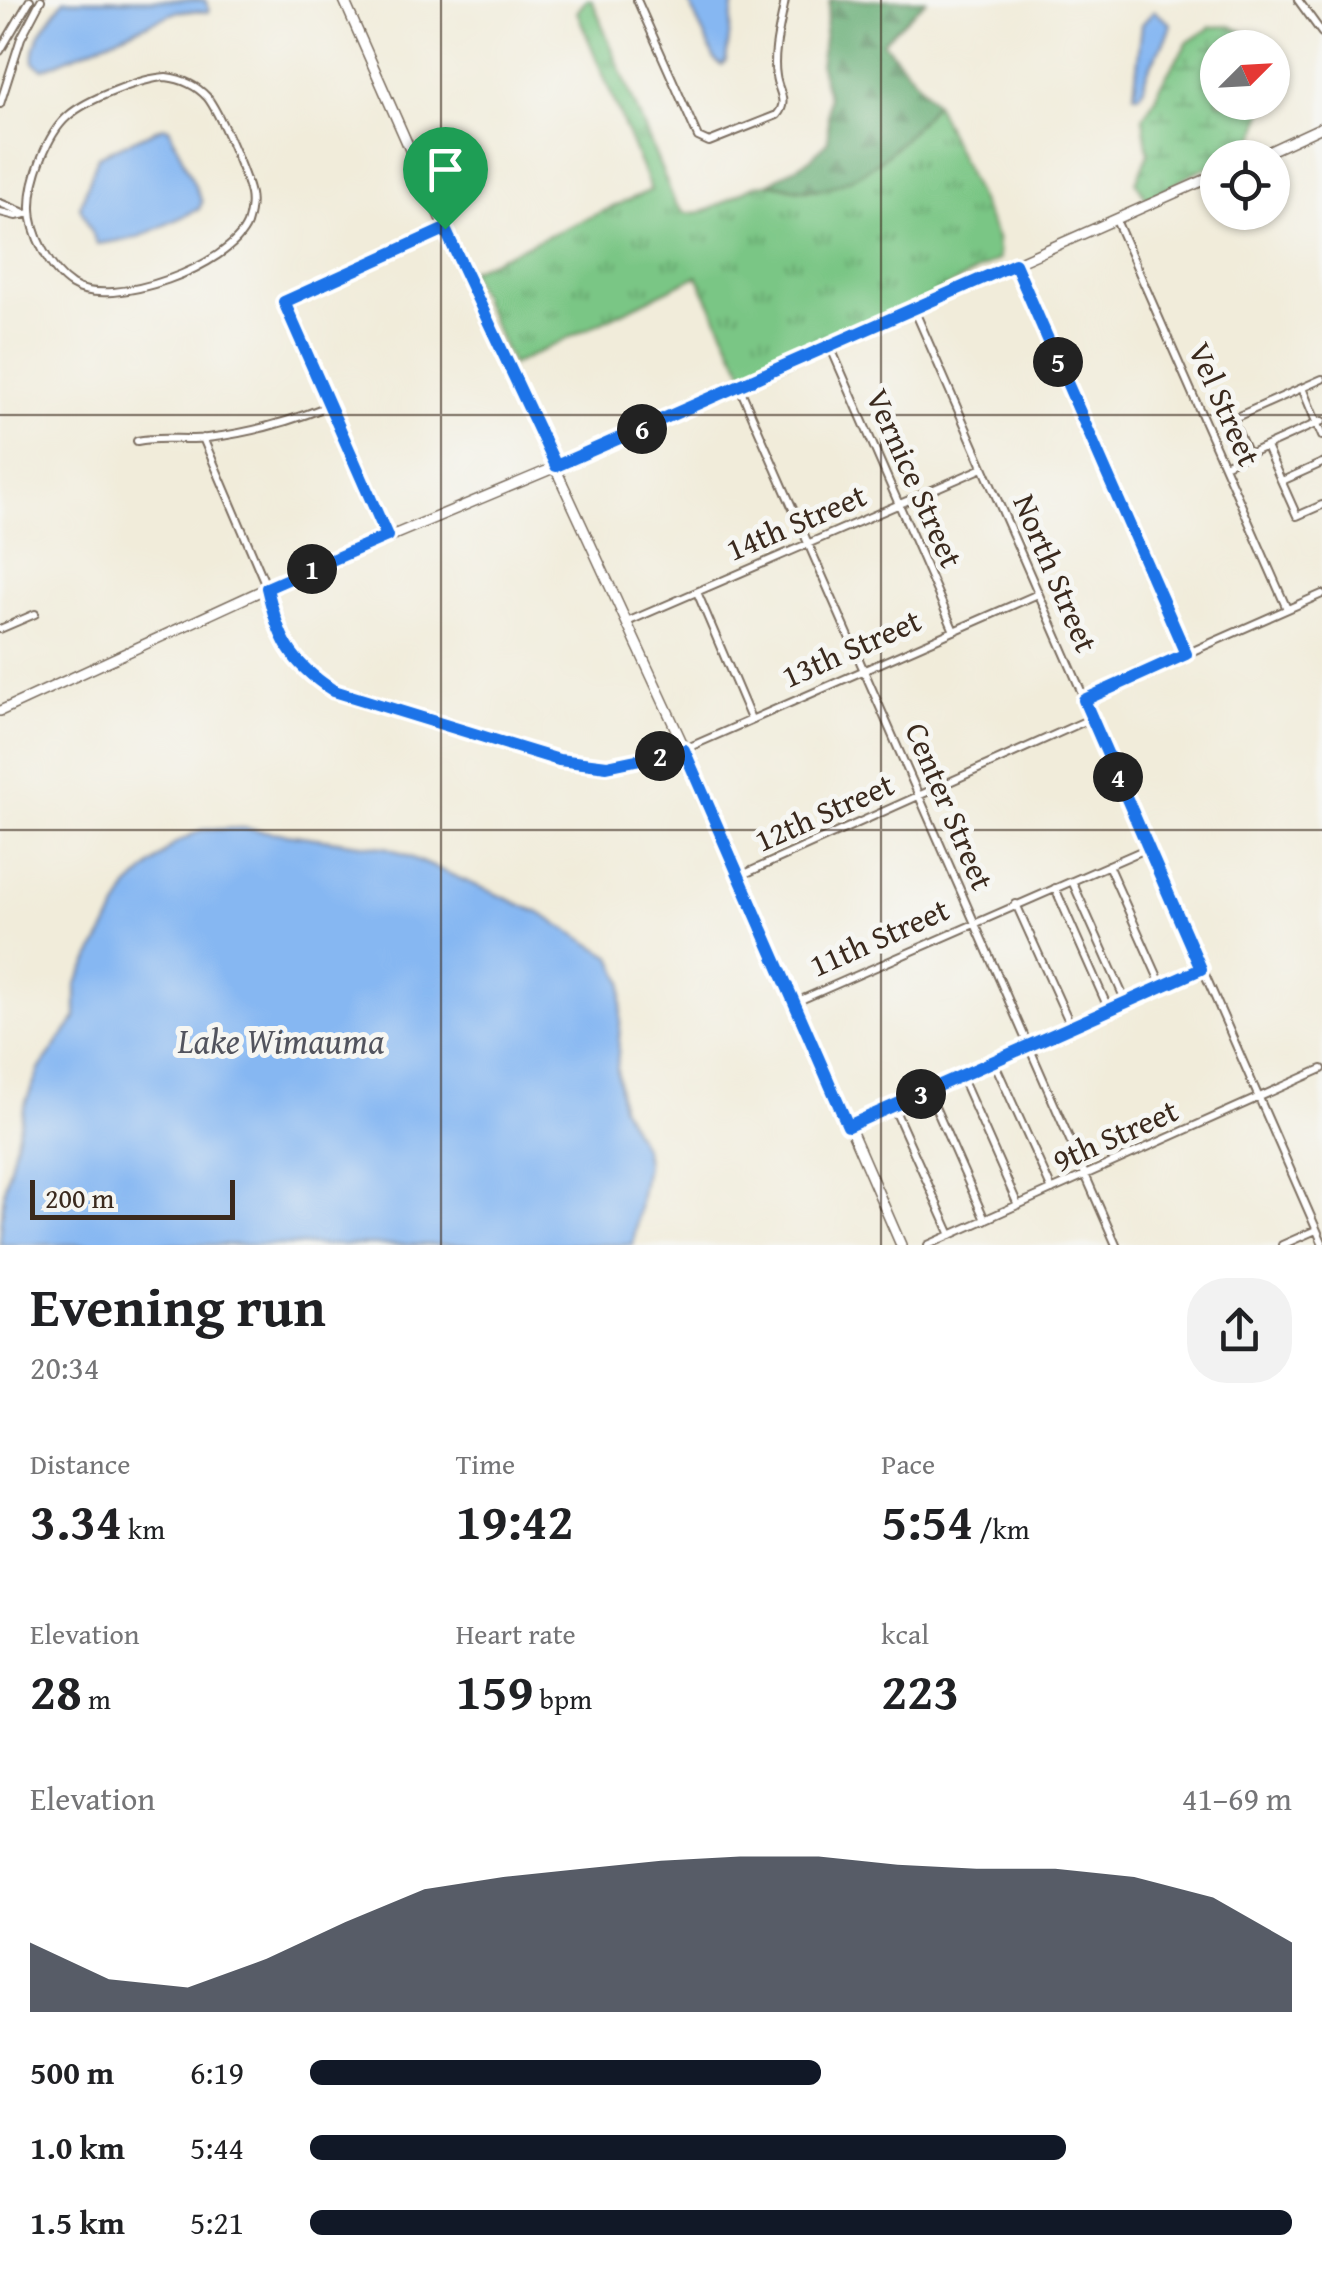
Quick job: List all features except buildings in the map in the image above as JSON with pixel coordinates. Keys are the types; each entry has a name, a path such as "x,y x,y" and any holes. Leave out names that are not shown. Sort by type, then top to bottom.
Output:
{"street":[{"path":"0,52 30,0"},
{"path":"0,104 21,38 41,0"},
{"path":"344,0 445,229 628,622 901,1245"},
{"path":"637,0 698,137 709,142 777,115 782,109 784,102 776,75 785,0"},
{"path":"1298,0 1322,33"},
{"path":"183,81 188,70"},
{"path":"166,77 183,81 207,97 240,166 251,199 241,235 224,252 154,284 104,294 74,291 54,267 27,212 48,146 69,115 148,80 166,77"},
{"path":"1290,142 1322,128"},
{"path":"0,711 267,588 556,466 1200,182"},
{"path":"0,204 27,212"},
{"path":"0,212 16,216 27,212"},
{"name":"Vel Street","path":"1116,220 1287,609"},
{"path":"247,223 257,226"},
{"path":"387,536 284,302 445,229"},
{"path":"1015,264 1186,654"},
{"name":"North Street","path":"914,308 1322,1242"},
{"name":"Vernice Street","path":"830,346 954,630"},
{"path":"1248,454 1232,418 1322,380"},
{"name":"Center Street","path":"739,386 1116,1245"},
{"path":"1302,388 1322,436"},
{"path":"137,442 204,438 261,429 328,406"},
{"path":"1224,465 1319,422"},
{"name":"13th Street","path":"204,438 267,588 274,616 289,651 303,671 334,691 559,760 607,766 684,750 1038,594"},
{"path":"1266,446 1297,516 1322,506"},
{"path":"1282,481 1322,464"},
{"name":"14th Street","path":"628,622 984,468"},
{"path":"697,592 752,720"},
{"path":"1084,700 1322,594"},
{"path":"0,630 35,614"},
{"name":"12th Street","path":"740,876 1092,718"},
{"name":"11th Street","path":"796,1002 1148,848"},
{"path":"1108,865 1162,986"},
{"path":"1072,881 1126,1002"},
{"path":"1055,888 1109,1010"},
{"path":"1016,904 1071,1027"},
{"path":"848,1126 1201,969"},
{"path":"994,1062 1052,1190"},
{"name":"9th Street","path":"928,1245 1322,1069"},
{"path":"961,1076 1018,1205"},
{"path":"928,1091 986,1220"},
{"path":"893,1106 950,1235"},
{"path":"1282,1245 1316,1230"}],"green space":[{"path":"586,0 592,0 675,203 684,213 713,208 761,184 801,190 841,183 877,163 935,103 997,238 999,259 909,307 747,379 697,276 512,365 469,271 651,190 577,12"},
{"path":"830,0 926,0 883,42 935,103 909,134 859,175 820,189 769,183 810,159 828,141 828,97 820,66"},
{"path":"1230,26 1238,30 1206,30"},
{"path":"1200,34 1200,120 1261,120 1252,140 1200,140 1200,171 1148,201 1136,182 1148,154 1143,117 1188,42"}],"water":[{"path":"64,0 205,0 209,9 178,11 43,69 34,62 36,45"},
{"path":"688,0 734,0 726,61 722,65 715,60"},
{"path":"1154,11 1171,24 1138,95 1134,94 1142,24"},
{"path":"163,127 169,128 202,202 199,209 137,238 97,244 80,207 98,156"},
{"name":"Lake Wimauma","path":"242,828 389,848 538,912 612,957 623,982 617,1069 621,1106 644,1149 646,1164 633,1245 0,1245 4,1191 25,1104 40,1068 76,1018 76,985 128,888 174,844 201,830"}],"route":[{"path":"445,229 556,466 1015,264 1186,654 1084,700 1201,969 848,1126 684,750 607,766 559,760 334,691 303,671 289,651 267,588 387,536 284,302 445,229"}]}
